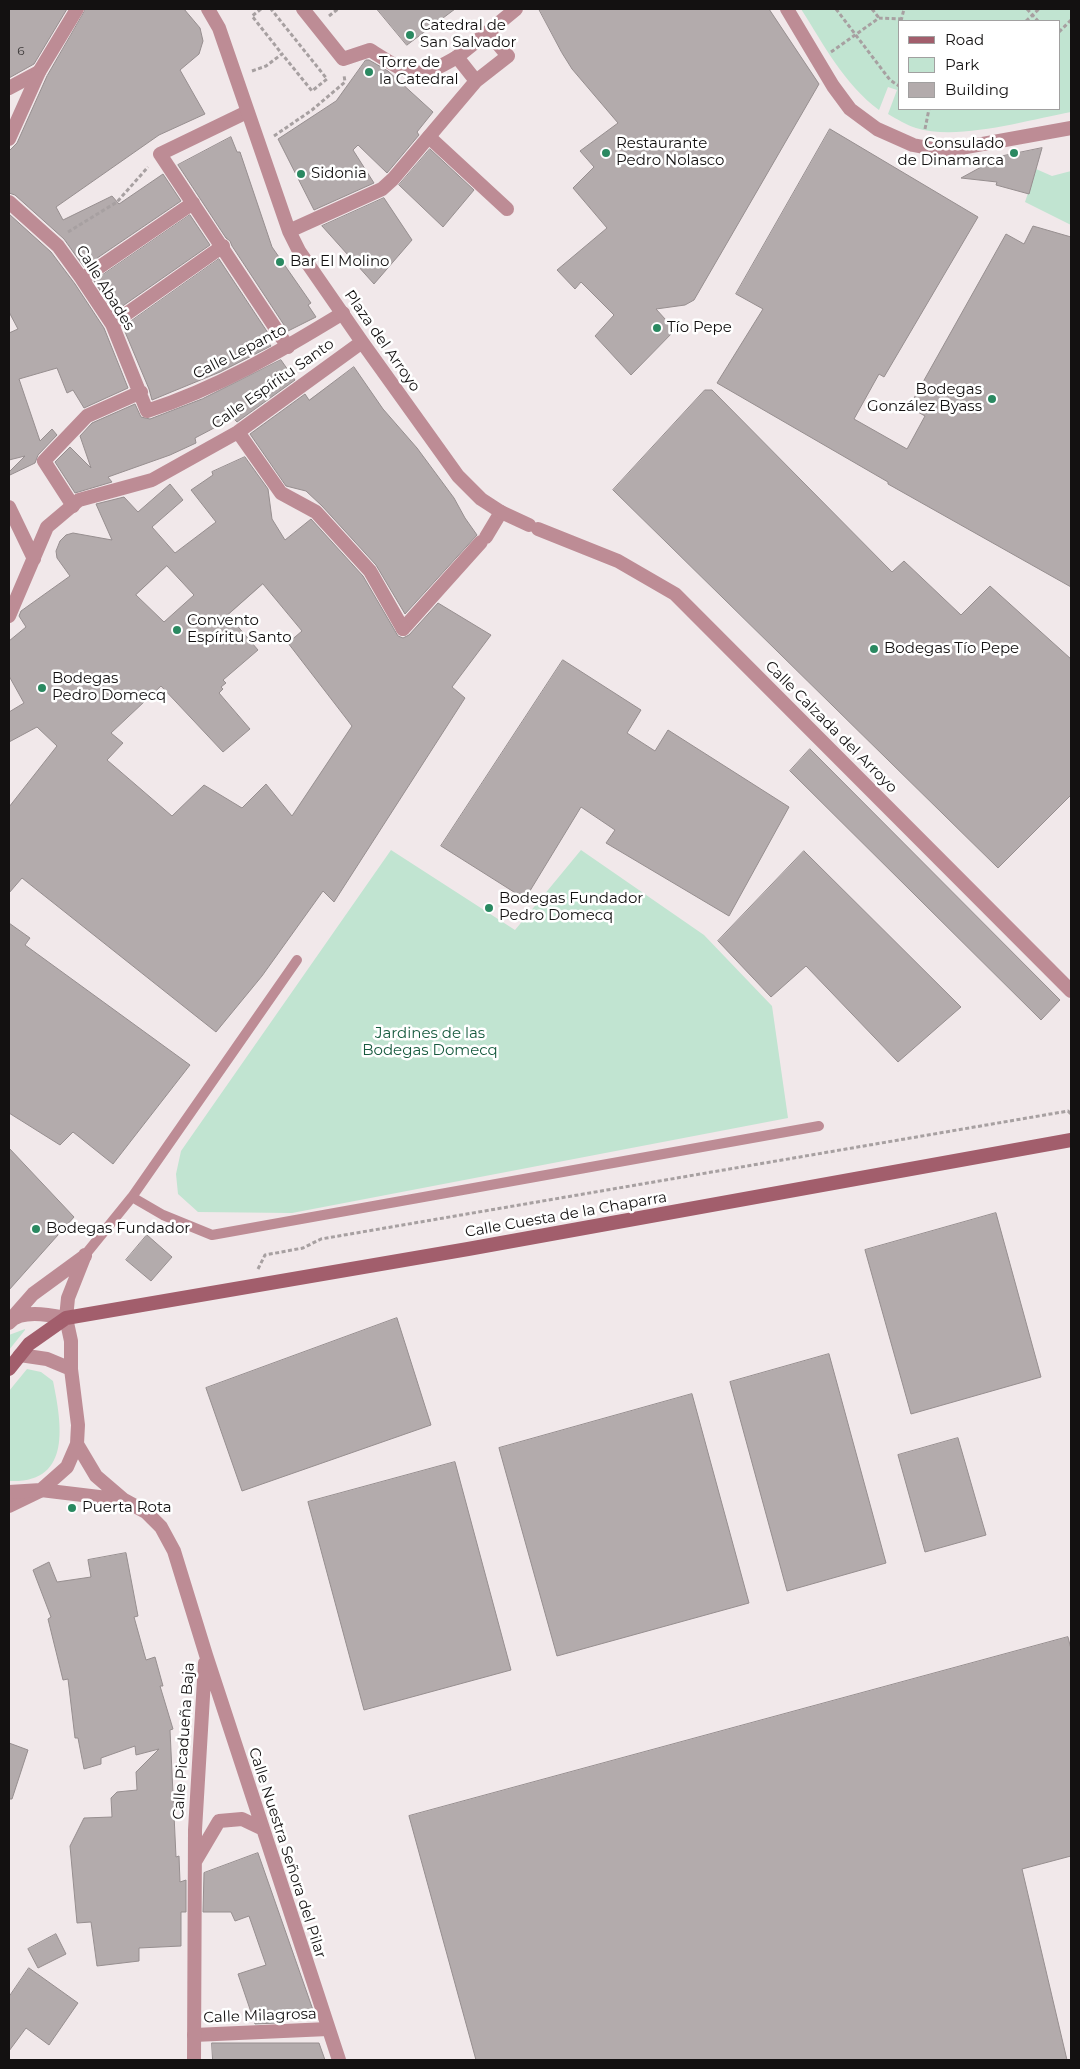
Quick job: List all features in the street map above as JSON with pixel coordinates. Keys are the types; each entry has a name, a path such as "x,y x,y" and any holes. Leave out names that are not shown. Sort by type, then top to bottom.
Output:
{"main road":[{"name":"Calle Cuesta de la Chaparra","path":"66,1318 468,1249 1071,1140"},
{"path":"9,1369 29,1344 66,1318"}],"street":[{"path":"9,139 39,72 77,9"},
{"name":"Plaza del Arroyo","path":"208,9 219,28 289,231 299,251 458,476 481,499 501,512 533,527"},
{"path":"303,9 343,59 370,50 402,70 416,74 436,69 457,57 516,9"},
{"path":"787,9 850,109 877,130 913,145 944,151 1071,128"},
{"path":"289,231 382,189 393,179 476,81 508,56 488,32"},
{"path":"457,57 476,81"},
{"path":"9,88 39,72"},
{"path":"247,112 160,154 223,246 288,347"},
{"path":"429,137 507,209"},
{"name":"Calle Abades","path":"9,202 53,241 82,279 112,324 147,410"},
{"path":"82,279 193,203"},
{"path":"112,324 223,246"},
{"name":"Calle Lepanto","path":"147,410 186,398 235,376 342,314"},
{"name":"Calle Espíritu Santo","path":"9,616 47,527 79,500 152,480 238,432 362,342"},
{"path":"73,506 44,461 87,416 141,392"},
{"path":"238,432 281,493 316,512 370,571 403,629 484,540 501,512"},
{"path":"9,507 34,559"},
{"name":"Calle Calzada del Arroyo","path":"533,527 618,561 675,594 1071,991"},
{"path":"9,1506 41,1490 67,1467 77,1444 78,1425 71,1369 71,1341 66,1318 68,1298 85,1255"},
{"path":"10,1319 33,1294 85,1255"},
{"path":"10,1319 37,1313 66,1318"},
{"path":"20,1355 47,1359 71,1369"},
{"path":"77,1444 96,1476 124,1500"},
{"path":"9,1492 41,1490 124,1500"},
{"name":"Calle Picadueña Baja","path":"124,1500 146,1512 161,1527 174,1551 206,1655 195,1830 194,2060"},
{"name":"Calle Nuestra Señora del Pilar","path":"206,1655 339,2060"},
{"path":"195,1862 219,1821 242,1819 262,1830"},
{"name":"Calle Milagrosa","path":"194,2035 328,2029"}],"lane":[{"path":"85,1255 132,1197 298,960"},
{"path":"132,1197 164,1215 212,1234 819,1126"}],"path":[{"path":"261,9 252,16 312,91 327,79 271,9"},
{"path":"836,9 890,80 898,85"},
{"path":"872,9 880,18"},
{"path":"818,60 880,18 901,20 904,9"},
{"path":"1027,9 1037,20"},
{"path":"1027,20 1040,9"},
{"path":"1060,31 1071,20"},
{"path":"235,77 266,66 282,54"},
{"path":"259,146 312,110 345,82"},
{"path":"53,241 117,202 160,154"},
{"path":"256,1273 264,1255 303,1248 321,1239 1048,1115 1068,1112 1071,1114"}],"green space":[{"path":"801,9 1071,9 1071,112 972,131 933,131 912,127 888,114 897,90 888,87 879,110 855,88 827,50"},
{"path":"1036,169 1052,176 1071,171 1071,225 1025,202"},
{"name":"Jardines de las Bodegas Domecq","path":"391,850 515,930 581,850 704,935 772,1006 788,1118 292,1213 198,1212 178,1194 176,1174 181,1151"},
{"path":"25,1330 9,1350 9,1335"},
{"path":"27,1369 41,1372 53,1381 59,1416 60,1433 58,1449 53,1462 44,1473 29,1479 9,1481 9,1391"}],"building":[{"path":"9,9 67,9 34,64 9,78"},
{"path":"86,9 184,9 200,28 203,41 199,54 180,70 205,114 159,135 56,207 63,220 112,196 119,204 163,174 181,201 84,267 64,239 15,195 9,193 9,151 17,143 47,76"},
{"name":"Catedral de San Salvador","path":"377,9 455,9 407,45"},
{"path":"539,9 769,9 819,84 694,300 685,305 656,309 675,330 631,375 595,336 614,315 581,282 575,289 557,270 607,228 573,188 594,167 580,151 618,123 572,69"},
{"path":"366,60 388,71 433,112 417,132 419,135 387,173 358,145 353,150 374,183 314,210 278,139 336,101"},
{"name":"Bodegas González Byass","path":"830,129 978,217 884,377 879,374 854,419 907,449 925,416 909,407 1006,234 1024,244 1033,226 1071,237 1071,587 888,484 888,482 717,383 763,309 736,294"},
{"path":"231,137 237,152 240,152 272,247 311,303 308,305 316,317 288,331 178,165"},
{"path":"1042,148 1029,194 996,185 997,182 961,178 983,166 984,160"},
{"path":"430,149 474,190 443,227 399,185"},
{"path":"384,198 412,240 374,284 322,226"},
{"path":"9,214 51,252 75,284 104,328 128,388 84,408 73,390 67,393 57,368 19,379 40,441 52,429 57,435 38,455 35,463 10,475 9,472 25,456 9,460 9,333 18,329 9,312"},
{"path":"190,215 210,245 114,312 94,281"},
{"path":"219,259 272,339 267,341 271,346 220,372 152,400 123,327"},
{"path":"281,360 295,380 237,422 233,418 195,438 196,443 170,455 108,477 112,482 75,493 55,462 70,447 91,468 80,436 92,423 135,404 141,417 150,419 202,399"},
{"path":"354,367 383,409 417,448 454,498 477,535 405,614 376,565 306,491 286,486 250,434 305,394 309,400"},
{"name":"Bodegas Tío Pepe","path":"705,390 712,390 892,572 904,561 961,615 990,586 1071,659 1071,795 998,868 613,490"},
{"path":"245,457 268,489 272,519 285,540 311,519 363,576 398,636 403,638 409,635 438,603 491,635 452,687 465,698 334,902 323,891 262,976 216,1032 22,878 9,893 9,807 57,746 37,727 9,742 9,712 24,703 9,676 9,641 26,627 19,616 21,611 70,576 57,558 56,551 60,541 66,535 73,533 112,540 96,504 124,497 138,512 170,484 183,500 152,527 175,553 216,522 191,490 213,475 212,472","holes":["167,566 194,595 164,622 136,595","263,584 302,631 288,643 352,726 292,816 266,784 242,808 204,785 172,816 107,760 123,743 111,733 161,686 223,752 250,729 219,693 223,689 221,687 226,683 223,680 258,650 228,615"]},
{"path":"563,660 641,710 627,733 655,751 668,730 789,807 729,916 606,843 615,830 581,807 525,899 441,846"},
{"path":"810,749 1060,1000 1041,1020 790,771"},
{"path":"804,851 961,1007 898,1062 806,966 771,997 718,941"},
{"path":"9,923 30,938 25,945 190,1065 113,1164 73,1132 60,1145 9,1113"},
{"name":"Bodegas Fundador","path":"9,1148 74,1217 9,1290"},
{"path":"996,1213 1041,1377 911,1414 865,1250"},
{"path":"147,1235 172,1257 151,1281 126,1260"},
{"path":"397,1318 431,1425 242,1491 206,1388"},
{"path":"829,1354 886,1563 787,1591 730,1382"},
{"path":"692,1394 749,1603 557,1656 499,1448"},
{"path":"958,1438 986,1535 925,1552 898,1455"},
{"path":"455,1462 511,1670 364,1710 308,1502"},
{"path":"126,1553 138,1616 134,1617 146,1660 155,1657 163,1686 160,1686 173,1729 170,1730 176,1857 179,1856 180,1882 186,1880 186,1912 181,1912 181,1946 139,1948 139,1961 97,1966 91,1922 77,1923 70,1846 84,1818 112,1817 111,1798 117,1792 137,1790 136,1772 159,1749 136,1755 135,1746 101,1758 101,1764 84,1769 78,1738 75,1738 68,1679 63,1680 48,1619 51,1617 33,1570 49,1562 57,1582 91,1577 88,1560"},
{"path":"1068,1637 1071,1649 1071,1856 1022,1869 1067,2060 476,2060 409,1816"},
{"path":"9,1743 28,1750 12,1799 9,1799"},
{"path":"258,1853 313,2010 277,2023 255,2024 238,1974 266,1965 249,1916 235,1921 231,1912 203,1912 204,1873"},
{"path":"56,1934 66,1954 38,1968 28,1949"},
{"path":"29,1968 78,2003 49,2045 26,2028 9,2051 9,1997"},
{"path":"212,2043 319,2043 325,2060 213,2060"}],"place":[{"name":"Catedral de San Salvador","path":"410,35"},
{"name":"Torre de la Catedral","path":"369,72"},
{"name":"Restaurante Pedro Nolasco","path":"606,153"},
{"name":"Consulado de Dinamarca","path":"1014,153"},
{"name":"Sidonia","path":"301,174"},
{"name":"Bar El Molino","path":"280,262"},
{"name":"Tío Pepe","path":"657,328"},
{"name":"Bodegas González Byass","path":"992,399"},
{"name":"Convento Espíritu Santo","path":"177,630"},
{"name":"Bodegas Tío Pepe","path":"874,649"},
{"name":"Bodegas Pedro Domecq","path":"42,688"},
{"name":"Bodegas Fundador Pedro Domecq","path":"489,908"},
{"name":"Bodegas Fundador","path":"36,1229"},
{"name":"Puerta Rota","path":"72,1508"}]}
